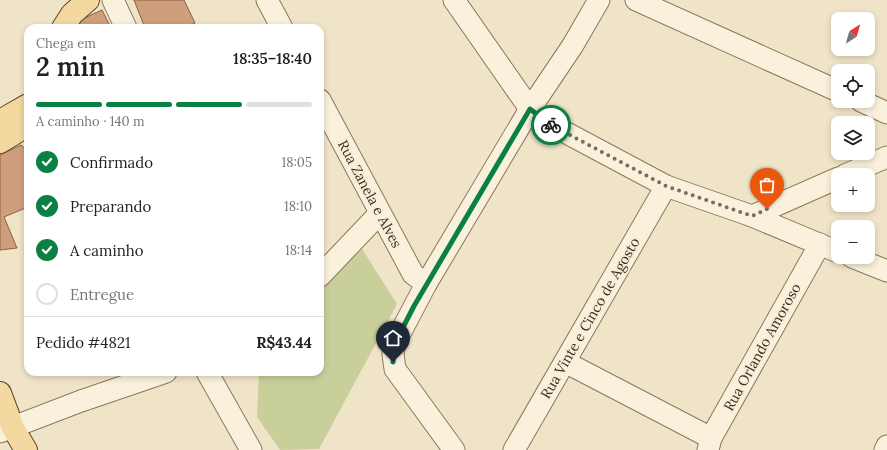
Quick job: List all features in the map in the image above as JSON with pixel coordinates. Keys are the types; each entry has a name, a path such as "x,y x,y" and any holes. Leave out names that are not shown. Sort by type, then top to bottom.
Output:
{"main road":[{"path":"66,24 72,14 88,0"},
{"path":"0,121 24,107"},
{"path":"0,142 24,127"},
{"path":"0,392 6,430 26,450"}],"street":[{"path":"113,0 124,24"},
{"path":"267,0 280,24"},
{"path":"454,0 530,109 548,123 666,186 752,216 829,248"},
{"path":"454,450 395,369 393,362 395,343 426,284 530,109 573,46 598,0"},
{"path":"636,0 831,88"},
{"path":"875,107 887,113"},
{"name":"Rua Zanela e Alves","path":"324,108 413,274 426,284"},
{"path":"861,168 887,157"},
{"path":"752,216 831,181"},
{"name":"Rua Vinte e Cinco de Agosto","path":"514,450 666,186"},
{"path":"324,272 380,214"},
{"name":"Rua Orlando Amoroso","path":"709,444 829,248"},
{"path":"870,264 887,271"},
{"path":"564,362 709,444"},
{"path":"6,430 80,401 154,376"},
{"path":"209,376 252,450"},
{"path":"885,450 887,446"}],"green space":[{"path":"362,249 397,304 319,449 280,450 257,417 259,376 324,376 324,286"}],"building":[{"path":"134,0 184,0 195,23 193,24 143,24"},
{"path":"102,10 109,24 71,24"},
{"path":"21,145 24,148 24,209 4,217 17,248 0,250 0,155"}],"way so far":[{"path":"551,125 666,186 752,216 767,209"}],"route":[{"path":"393,362 395,343 414,306 530,109 551,125"}]}
